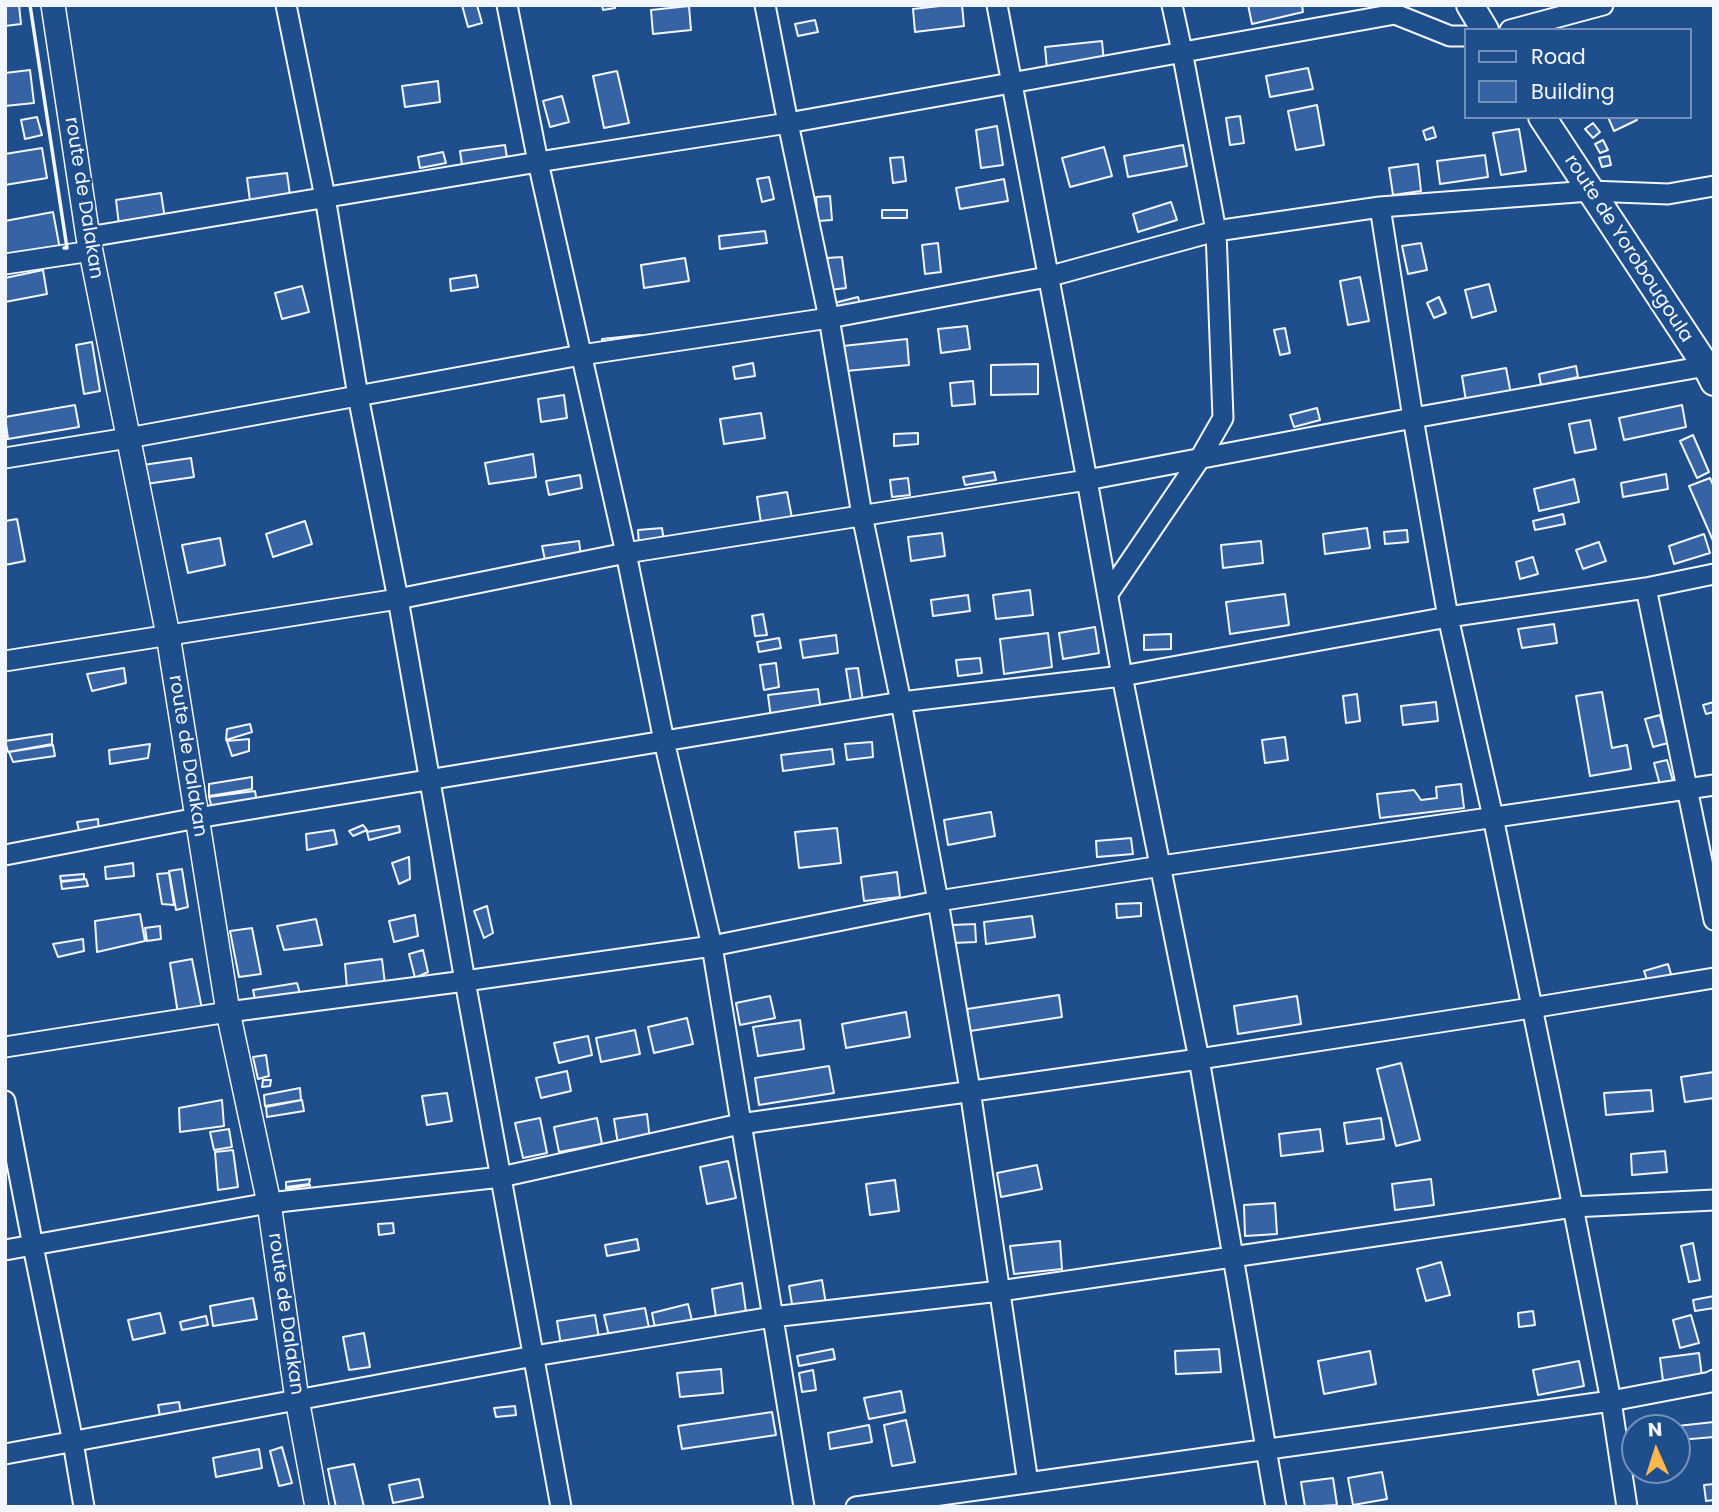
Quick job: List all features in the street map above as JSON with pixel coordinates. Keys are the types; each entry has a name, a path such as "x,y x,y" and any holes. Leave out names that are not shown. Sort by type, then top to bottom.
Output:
{"main road":[{"path":"1469,5 1484,28"},
{"name":"route de Yorobougoula","path":"1543,119 1710,374"}],"street":[{"name":"route de Dalakan","path":"53,5 89,244 168,635 228,1012 269,1203 317,1507"},
{"path":"286,5 325,197 358,396 398,599 561,1507"},
{"path":"507,5 538,162 626,553 664,741 712,947 804,1507"},
{"path":"765,5 829,318 862,515 901,702 937,901 970,1090 1028,1483"},
{"path":"997,5 1122,676 1199,1059 1276,1507"},
{"path":"1108,594 1199,460 1223,418 1216,231 1172,5"},
{"path":"1517,28 1603,5"},
{"path":"5,264 89,244 325,197 788,123 1395,14 1450,36 1464,36"},
{"path":"5,458 582,355 829,318 1047,277 1216,231 1380,207 1590,191 1668,194 1714,186"},
{"path":"1380,207 1448,617 1493,817 1573,1207 1611,1401 1627,1507"},
{"path":"5,661 398,599 626,553 1087,480 1413,418 1710,374"},
{"path":"5,855 197,818 430,779 901,702 1122,676 1448,617 1646,588 1714,574"},
{"path":"1646,588 1714,920"},
{"path":"5,1047 228,1012 712,947 937,901 1714,785"},
{"path":"5,1250 269,1203 501,1177 740,1124 1199,1059 1714,978"},
{"path":"5,1101 84,1507"},
{"path":"5,1454 534,1356 772,1317 1000,1292 1573,1207 1714,1200"},
{"path":"856,1507 1611,1401 1714,1380"}],"building":[{"path":"5,5 19,5 21,24 5,26"},
{"path":"462,5 477,5 482,23 468,27"},
{"path":"602,5 615,5 615,8 603,10"},
{"path":"962,5 964,26 915,32 913,9"},
{"path":"1248,5 1302,5 1303,12 1252,24"},
{"path":"689,6 691,30 653,34 651,10"},
{"path":"815,20 818,32 798,36 795,24"},
{"path":"1102,41 1104,63 1047,69 1045,47"},
{"path":"1308,68 1313,89 1270,97 1266,76"},
{"path":"30,70 34,103 5,106 5,73"},
{"path":"617,71 629,123 604,128 593,76"},
{"path":"438,81 440,102 405,107 402,86"},
{"path":"562,96 569,122 550,127 543,101"},
{"path":"1317,105 1324,145 1296,150 1288,111"},
{"path":"1240,116 1244,143 1230,145 1226,118"},
{"path":"37,117 42,135 25,139 21,120"},
{"path":"1609,119 1637,119 1637,120 1614,131"},
{"path":"1593,123 1600,132 1593,138 1585,129"},
{"path":"997,126 1003,165 981,168 976,130"},
{"path":"1433,127 1436,137 1426,140 1423,131"},
{"path":"1519,129 1526,171 1501,175 1493,133"},
{"path":"1603,140 1608,150 1600,153 1595,144"},
{"path":"505,145 507,158 462,165 460,151"},
{"path":"1183,145 1187,166 1128,177 1124,156"},
{"path":"1104,147 1112,176 1070,187 1062,158"},
{"path":"42,148 47,178 5,185 5,154"},
{"path":"443,152 446,163 420,168 418,157"},
{"path":"1485,155 1488,177 1440,184 1437,161"},
{"path":"1609,156 1611,165 1602,167 1599,158"},
{"path":"903,157 906,181 893,183 890,158"},
{"path":"1418,164 1421,191 1393,195 1389,168"},
{"path":"287,173 290,195 250,201 247,178"},
{"path":"769,177 774,199 762,202 757,179"},
{"path":"1004,179 1008,201 960,209 956,188"},
{"path":"161,193 165,219 119,225 116,200"},
{"path":"830,196 832,220 818,221 816,197"},
{"path":"1171,202 1177,220 1138,232 1133,214"},
{"path":"882,210 907,210 907,218 882,218"},
{"path":"53,212 60,249 5,259 5,221"},
{"path":"765,231 767,243 720,249 719,236"},
{"path":"938,243 941,272 925,274 922,245"},
{"path":"1421,243 1427,270 1408,274 1402,246"},
{"path":"842,257 846,288 830,290 827,258"},
{"path":"685,258 689,281 644,288 641,265"},
{"path":"43,270 47,294 5,302 5,278"},
{"path":"476,275 478,287 451,291 450,279"},
{"path":"1360,277 1369,321 1348,325 1340,281"},
{"path":"1489,284 1496,311 1472,318 1465,290"},
{"path":"302,286 309,312 282,319 275,293"},
{"path":"858,297 861,307 832,313 830,304"},
{"path":"1439,297 1446,313 1434,318 1427,303"},
{"path":"967,326 970,349 941,353 938,329"},
{"path":"1285,328 1290,353 1280,355 1274,330"},
{"path":"640,335 642,346 604,351 602,339"},
{"path":"907,339 909,365 846,371 843,346"},
{"path":"92,342 100,391 84,394 76,345"},
{"path":"753,363 755,376 735,379 733,367"},
{"path":"1038,364 1038,394 991,395 991,365"},
{"path":"1576,366 1578,377 1541,385 1539,374"},
{"path":"1506,368 1511,394 1466,401 1462,376"},
{"path":"973,381 975,404 952,406 950,383"},
{"path":"564,395 567,418 541,422 538,399"},
{"path":"75,405 79,427 8,439 5,417"},
{"path":"1682,405 1686,427 1624,440 1619,418"},
{"path":"1317,408 1320,420 1294,427 1290,415"},
{"path":"761,413 765,438 724,444 720,419"},
{"path":"1590,420 1596,449 1575,453 1569,424"},
{"path":"918,433 918,444 894,446 894,434"},
{"path":"1693,435 1709,472 1697,478 1680,441"},
{"path":"533,454 536,477 489,484 485,463"},
{"path":"191,458 194,477 146,484 143,465"},
{"path":"994,472 996,480 965,485 963,477"},
{"path":"1666,474 1668,489 1623,497 1621,483"},
{"path":"580,475 582,488 549,495 546,481"},
{"path":"908,478 910,495 892,497 890,480"},
{"path":"1710,478 1714,487 1714,543 1689,486"},
{"path":"1574,479 1579,502 1539,511 1534,489"},
{"path":"787,492 792,518 761,523 757,497"},
{"path":"1563,514 1565,524 1535,530 1533,521"},
{"path":"17,519 25,561 5,565 5,521"},
{"path":"305,521 312,544 273,557 266,534"},
{"path":"662,528 664,542 639,545 638,530"},
{"path":"1367,528 1370,548 1325,554 1323,534"},
{"path":"1407,530 1408,542 1385,544 1384,532"},
{"path":"942,533 945,556 911,561 908,537"},
{"path":"1704,534 1710,553 1674,564 1669,546"},
{"path":"220,538 225,565 188,573 182,545"},
{"path":"579,541 581,556 545,560 542,546"},
{"path":"1261,541 1263,563 1223,568 1221,545"},
{"path":"1599,542 1606,561 1583,569 1576,550"},
{"path":"1533,557 1538,574 1520,579 1516,562"},
{"path":"1030,590 1033,615 996,619 993,595"},
{"path":"1285,594 1289,625 1230,634 1226,602"},
{"path":"968,595 970,611 933,616 931,600"},
{"path":"763,614 767,635 755,636 752,616"},
{"path":"1554,624 1557,643 1522,648 1518,629"},
{"path":"1095,627 1099,653 1063,659 1059,633"},
{"path":"1048,633 1052,667 1004,674 1000,639"},
{"path":"1171,634 1171,649 1144,650 1144,635"},
{"path":"836,635 838,653 803,658 800,640"},
{"path":"779,638 781,648 759,652 757,642"},
{"path":"980,658 982,673 958,676 956,660"},
{"path":"776,663 779,687 764,690 760,665"},
{"path":"124,668 126,683 92,691 87,674"},
{"path":"858,668 863,701 851,702 846,669"},
{"path":"818,689 821,711 771,718 768,695"},
{"path":"1602,692 1612,748 1627,745 1631,769 1590,776 1576,696"},
{"path":"1357,694 1360,721 1346,723 1343,696"},
{"path":"1436,702 1438,721 1403,725 1401,706"},
{"path":"1714,702 1714,712 1706,714 1703,705"},
{"path":"1660,715 1668,743 1653,747 1645,719"},
{"path":"250,724 252,732 226,740 227,729"},
{"path":"52,734 52,744 8,752 5,741"},
{"path":"1285,737 1288,760 1265,763 1262,740"},
{"path":"249,739 249,751 232,756 227,741"},
{"path":"872,742 873,757 847,760 845,744"},
{"path":"150,744 148,758 110,764 109,750"},
{"path":"53,745 55,756 13,762 9,752"},
{"path":"832,749 834,764 783,771 781,755"},
{"path":"1667,760 1673,781 1660,785 1654,763"},
{"path":"252,777 252,789 209,796 209,784"},
{"path":"1461,784 1464,808 1380,818 1377,794 1414,790 1421,800 1437,798 1436,787"},
{"path":"255,791 257,803 212,808 209,797"},
{"path":"991,812 995,836 948,845 944,820"},
{"path":"98,819 99,832 80,835 77,822"},
{"path":"363,825 367,830 353,836 349,831"},
{"path":"399,826 400,832 369,840 367,832"},
{"path":"837,828 841,863 799,868 795,832"},
{"path":"334,830 337,844 307,850 306,834"},
{"path":"1131,838 1133,854 1097,857 1096,841"},
{"path":"409,857 410,879 399,884 392,863"},
{"path":"133,863 134,876 106,879 105,867"},
{"path":"182,869 188,907 176,910 169,871"},
{"path":"897,872 900,897 864,901 861,877"},
{"path":"169,873 174,905 162,904 157,874"},
{"path":"84,874 84,879 61,881 60,876"},
{"path":"86,879 88,886 62,889 61,882"},
{"path":"1141,903 1141,916 1117,918 1116,904"},
{"path":"487,906 493,933 484,938 474,911"},
{"path":"140,914 145,941 97,952 95,921"},
{"path":"415,915 418,936 394,942 389,921"},
{"path":"1032,916 1035,937 986,944 984,922"},
{"path":"316,919 322,945 284,950 277,926"},
{"path":"975,924 976,942 953,943 952,925"},
{"path":"160,926 161,939 147,941 145,928"},
{"path":"252,928 261,974 239,977 230,931"},
{"path":"83,939 84,951 58,957 53,944"},
{"path":"423,950 428,972 415,978 409,954"},
{"path":"192,959 202,1009 178,1014 170,963"},
{"path":"382,959 385,984 347,989 345,964"},
{"path":"1668,964 1673,981 1650,988 1644,971"},
{"path":"297,983 301,997 256,1004 253,990"},
{"path":"1059,995 1062,1017 970,1031 967,1009"},
{"path":"770,996 775,1018 740,1025 736,1003"},
{"path":"1297,996 1301,1024 1238,1034 1234,1006"},
{"path":"906,1012 910,1037 846,1048 842,1024"},
{"path":"687,1018 693,1044 654,1053 648,1027"},
{"path":"800,1020 804,1049 758,1056 753,1027"},
{"path":"635,1030 640,1054 601,1062 596,1038"},
{"path":"588,1036 592,1055 559,1063 554,1043"},
{"path":"266,1055 269,1076 258,1079 253,1057"},
{"path":"1401,1063 1420,1140 1396,1146 1377,1069"},
{"path":"829,1066 834,1093 759,1105 755,1078"},
{"path":"567,1071 571,1091 541,1098 536,1078"},
{"path":"1714,1072 1714,1098 1685,1102 1681,1077"},
{"path":"263,1080 271,1080 270,1086 262,1087"},
{"path":"300,1088 301,1100 265,1106 264,1095"},
{"path":"1651,1090 1653,1111 1606,1115 1604,1093"},
{"path":"447,1093 452,1121 427,1125 422,1096"},
{"path":"222,1100 224,1126 180,1132 179,1108"},
{"path":"302,1100 304,1111 267,1117 266,1107"},
{"path":"647,1114 650,1140 618,1144 614,1119"},
{"path":"540,1118 547,1153 523,1158 515,1123"},
{"path":"597,1118 602,1144 559,1152 554,1127"},
{"path":"1381,1118 1384,1139 1347,1144 1344,1123"},
{"path":"229,1129 232,1147 214,1150 210,1132"},
{"path":"1320,1129 1323,1151 1281,1156 1279,1134"},
{"path":"233,1150 238,1187 218,1190 215,1152"},
{"path":"1665,1151 1667,1172 1632,1175 1631,1154"},
{"path":"728,1161 736,1198 707,1204 700,1167"},
{"path":"1037,1165 1042,1189 1001,1197 997,1173"},
{"path":"310,1179 309,1184 286,1187 286,1182"},
{"path":"1431,1179 1434,1205 1395,1210 1392,1184"},
{"path":"895,1180 899,1211 870,1215 866,1184"},
{"path":"310,1185 310,1192 286,1196 286,1189"},
{"path":"1275,1203 1277,1234 1245,1236 1244,1205"},
{"path":"393,1223 394,1233 379,1235 378,1224"},
{"path":"637,1239 639,1250 607,1256 605,1245"},
{"path":"1060,1241 1062,1269 1014,1274 1010,1246"},
{"path":"1693,1243 1700,1280 1689,1282 1681,1246"},
{"path":"1441,1262 1450,1295 1426,1301 1417,1269"},
{"path":"822,1280 826,1304 793,1310 789,1286"},
{"path":"742,1283 746,1312 716,1317 712,1289"},
{"path":"1714,1296 1714,1308 1695,1311 1693,1300"},
{"path":"253,1298 257,1319 213,1326 210,1306"},
{"path":"688,1304 693,1325 656,1333 652,1313"},
{"path":"645,1308 649,1328 609,1336 604,1315"},
{"path":"1533,1311 1535,1325 1519,1327 1518,1313"},
{"path":"160,1313 165,1333 133,1340 128,1320"},
{"path":"595,1315 599,1338 561,1345 557,1321"},
{"path":"1691,1315 1699,1343 1680,1348 1673,1320"},
{"path":"206,1316 208,1325 182,1330 180,1322"},
{"path":"364,1333 370,1367 349,1370 343,1337"},
{"path":"833,1349 835,1359 799,1366 797,1356"},
{"path":"1219,1349 1221,1372 1176,1374 1175,1351"},
{"path":"1370,1351 1376,1384 1324,1394 1318,1361"},
{"path":"1699,1353 1702,1377 1663,1381 1660,1358"},
{"path":"1579,1361 1584,1386 1538,1395 1533,1370"},
{"path":"721,1369 723,1393 680,1397 677,1373"},
{"path":"813,1370 816,1390 802,1392 799,1373"},
{"path":"901,1391 905,1412 869,1419 864,1398"},
{"path":"179,1402 181,1413 160,1416 158,1405"},
{"path":"515,1406 516,1415 496,1417 494,1408"},
{"path":"772,1412 776,1435 682,1449 678,1426"},
{"path":"906,1420 915,1462 892,1466 884,1425"},
{"path":"1714,1422 1714,1437 1691,1439 1691,1424"},
{"path":"869,1425 872,1442 830,1449 828,1433"},
{"path":"282,1447 292,1483 279,1486 270,1451"},
{"path":"259,1449 262,1468 216,1477 213,1458"},
{"path":"354,1464 364,1507 336,1507 328,1469"},
{"path":"1382,1472 1387,1499 1353,1505 1348,1478"},
{"path":"1333,1478 1337,1505 1305,1507 1301,1482"},
{"path":"419,1479 423,1497 393,1503 389,1485"},
{"path":"1714,1484 1714,1500 1706,1501 1704,1485"}],"wall":[{"path":"30,5 67,248 64,248"}]}
